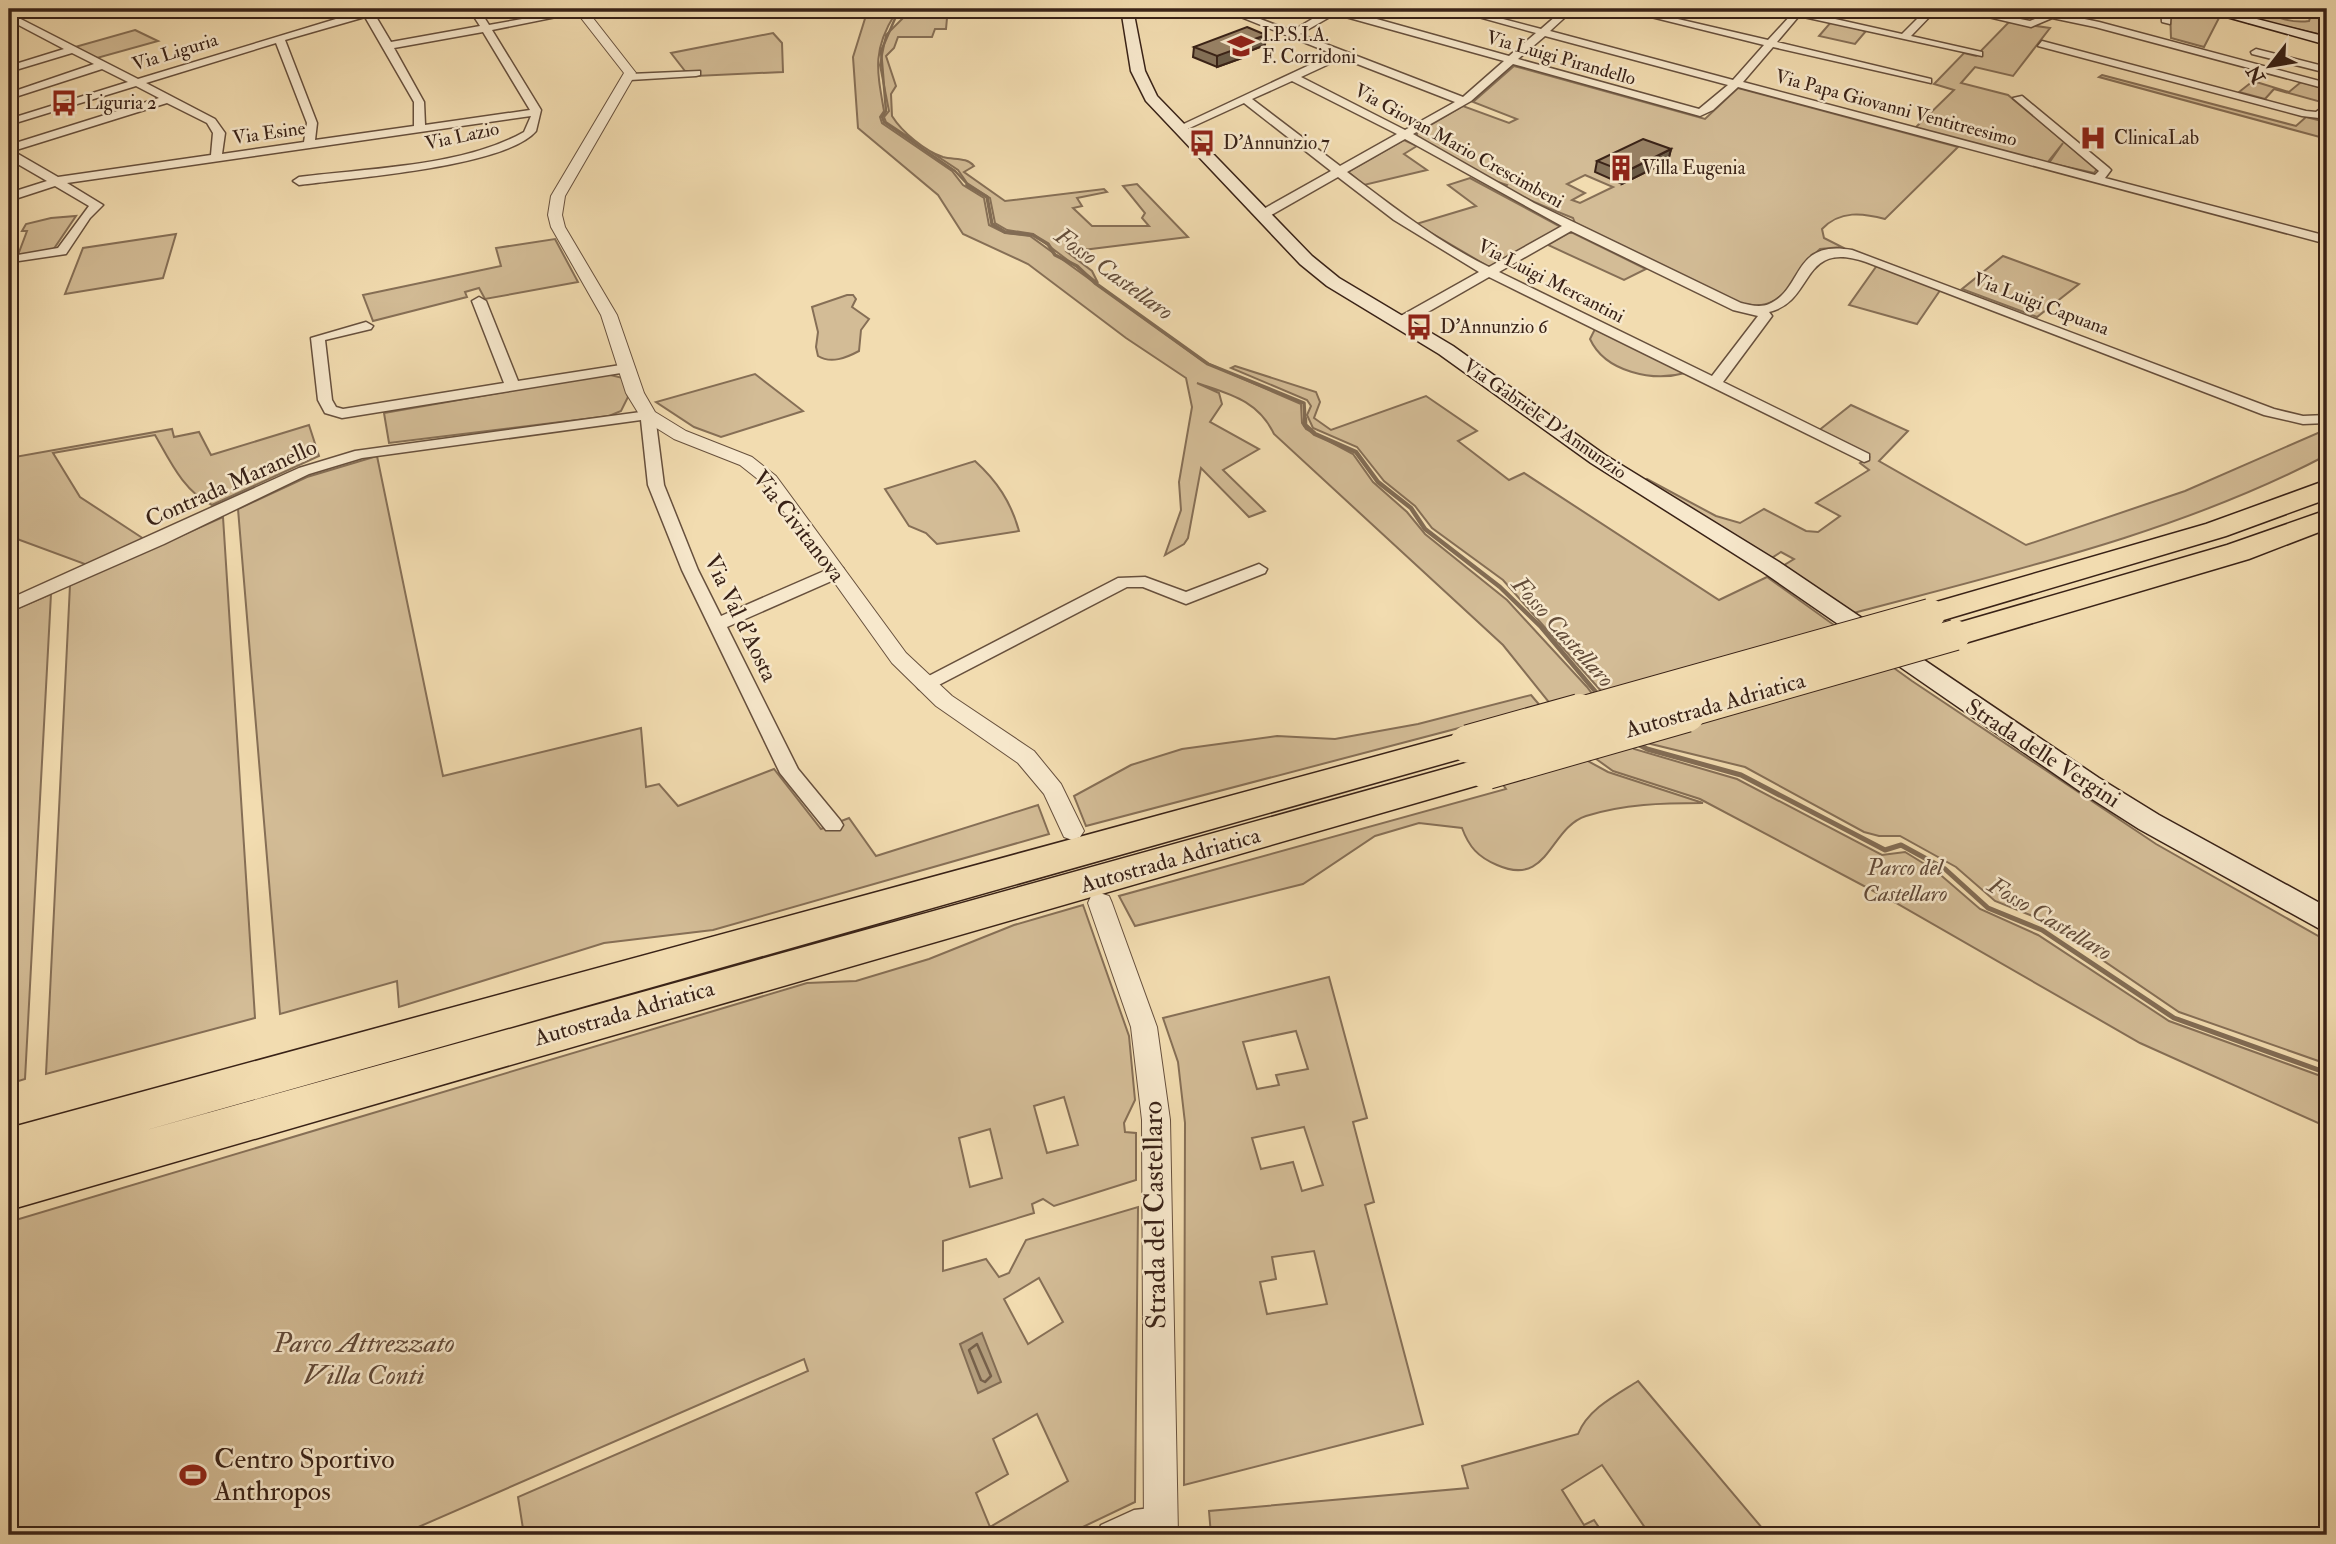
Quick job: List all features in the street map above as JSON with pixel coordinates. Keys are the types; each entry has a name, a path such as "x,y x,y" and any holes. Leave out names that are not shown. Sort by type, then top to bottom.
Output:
{"highway":[{"name":"Autostrada Adriatica","path":"9,1189 1478,757 1930,614 2216,530 2327,489"},
{"name":"Autostrada Adriatica","path":"9,1148 1478,757 1955,635 2238,552 2327,519"}],"main road":[{"name":"Via Gabriele D'Annunzio","path":"1127,9 1140,78 1151,98 1322,274 1402,321 1598,459 1771,567"},
{"path":"2204,9 2324,39"},
{"name":"Strada delle Vergini","path":"1771,567 2090,785 2327,921"}],"street":[{"name":"Via Liguria","path":"9,122 364,11 392,9"},
{"path":"474,9 536,112"},
{"path":"387,46 584,9 629,69 630,77 569,174 558,196 555,215 564,237 609,315 635,393 648,415"},
{"path":"1226,9 1462,101"},
{"name":"Via Papa Giovanni Ventitreesimo","path":"1455,9 2327,240"},
{"path":"1262,215 1462,101 1569,9"},
{"path":"1624,9 1927,81"},
{"path":"1779,9 1799,11 1978,54"},
{"path":"1904,37 1932,9"},
{"path":"1959,9 2031,24 2051,15 2096,23 2327,86"},
{"path":"2166,9 2167,22"},
{"path":"2228,9 2252,21"},
{"path":"1292,35 1334,10"},
{"name":"Via Luigi Pirandello","path":"1334,10 1509,62 1700,113 1707,111 1734,83"},
{"path":"364,11 419,102 420,130"},
{"path":"1734,83 1799,11"},
{"path":"9,16 216,125 219,133 216,159"},
{"path":"280,38 312,122 309,145"},
{"path":"2042,44 2306,114 2319,115 2327,107"},
{"path":"9,69 73,50"},
{"path":"2256,52 2327,70"},
{"path":"1179,129 1342,54"},
{"path":"9,96 103,65"},
{"path":"630,77 696,73"},
{"name":"Via Giovan Mario Crescimbeni","path":"1293,77 1404,134 1491,185 1571,226"},
{"path":"9,151 168,99"},
{"name":"Via Luigi Mercantini","path":"1245,99 1414,228 1488,272 1864,457"},
{"path":"2018,99 2105,170 2098,179"},
{"name":"Via Esine","path":"9,197 57,181 536,112"},
{"name":"Via Lazio","path":"299,181 494,150 527,135 535,124 536,112"},
{"path":"9,151 96,203 97,207 85,216 62,251 16,260"},
{"path":"1402,321 1571,226 1728,303 1762,311 1765,316 1756,331 1714,383"},
{"name":"Via Luigi Capuana","path":"1762,311 1782,304 1815,259 1833,252 1849,253 2269,412 2304,420 2327,419"},
{"path":"480,301 513,387"},
{"path":"366,326 318,338 325,400 330,410 342,414 358,414 627,368"},
{"name":"Via Civitanova","path":"648,415 680,435 731,453 759,470 899,658 925,685 1026,757 1053,790 1072,831"},
{"name":"Contrada Maranello","path":"9,606 159,541 304,471 360,454 648,415"},
{"name":"Via Val d'Aosta","path":"648,415 656,485 667,518 716,625 790,773 833,825"},
{"path":"925,685 1124,582 1144,582 1186,598 1238,580 1259,569"},
{"path":"716,625 837,572"},
{"name":"Strada del Castellaro","path":"1100,902 1144,1027 1151,1068 1156,1121 1160,1528"},
{"path":"1111,1535 1134,1524 1160,1528"}],"green space":[{"path":"2254,8 2302,22 2309,21 2313,9 2327,10 2327,36 2258,20 2234,9"},
{"name":"Parco del Castellaro","path":"868,9 893,9 895,14 883,39 878,61 884,111 880,117 882,123 952,171 963,185 984,198 989,225 1005,233 1030,236 1204,362 1301,404 1302,423 1306,429 1353,454 1373,482 1407,512 1425,534 1507,600 1587,687 1634,749 1737,779 1882,855 1905,852 1936,871 1980,909 2038,935 2169,1021 2318,1075 2327,1082 2327,1127 2140,1043 1896,903 1700,799 1613,771 1592,756 1503,645 1274,434 1260,413 1242,400 1197,383 1219,393 1222,404 1210,422 1259,449 1223,470 1265,511 1249,517 1201,468 1188,538 1184,544 1165,555 1181,510 1179,482 1192,407 1186,378 1126,338 1028,264 963,234 938,195 858,128 853,57"},
{"path":"2170,9 2192,9 2220,16 2204,47 2171,38"},
{"path":"903,18 947,18 946,29 935,29 932,37 898,37 894,48 886,56 896,86 891,94 892,116 914,140 943,157 971,163 974,166 964,172 1005,201 1104,189 1107,192 1077,198 1082,206 1073,208 1092,226 1149,226 1142,218 1145,213 1123,186 1137,184 1188,237 1067,252 1092,271 1098,283 1033,234 1007,230 995,223 990,198 967,183 958,170 886,122 884,117 889,111 880,65 886,35"},
{"path":"1831,22 1866,31 1855,44 1819,36"},
{"path":"2009,22 2050,28 2013,76 1975,67 1961,83 2008,95 2097,169 2094,173 2049,163 2063,143 2047,163 1915,128 1954,90 1934,84 1964,53 1976,56"},
{"path":"135,30 158,41 97,58 75,47"},
{"path":"773,33 782,43 783,72 696,76 696,71 685,71 671,53"},
{"path":"1514,66 1705,119 1738,88 1958,147 1885,219 1852,215 1829,223 1822,229 1824,238 1842,247 1820,249 1778,298 1768,304 1755,305 1740,303 1575,223 1573,218 1505,188 1507,185 1489,179 1417,138 1417,133 1463,106 1509,123 1517,119 1473,102","holes":["1585,175 1613,187 1580,203 1572,200 1585,193 1567,184"]},
{"path":"2102,75 2296,126 2306,117 2326,122 2322,127 2327,129 2327,139 2099,77"},
{"path":"2253,81 2289,92 2301,82 2327,89 2327,96 2321,102 2274,89 2265,99 2239,92"},
{"path":"1404,140 1417,146 1404,154 1427,170 1364,185 1348,172"},
{"path":"1470,178 1561,227 1489,267 1416,224 1476,206 1448,185"},
{"path":"76,216 53,250 18,255 27,231 22,231 26,224"},
{"path":"1569,233 1646,269 1624,280 1548,245"},
{"path":"176,234 163,278 65,294 83,248"},
{"path":"555,239 578,282 485,299 479,288 465,292 467,297 373,321 363,295 501,266 496,248"},
{"path":"2003,256 2079,284 2037,317 1962,289"},
{"path":"1878,264 1941,289 1917,324 1849,305"},
{"path":"853,295 856,299 852,307 869,319 861,330 859,351 828,360 818,356 818,332 812,307"},
{"path":"1595,329 1685,373 1645,375 1618,367 1597,350 1590,339"},
{"path":"1235,366 1316,392 1320,402 1314,418 1331,430 1426,396 1477,431 1458,441 1509,480 1524,473 1719,600 1767,577 1912,681 2156,844 2327,941 2327,1064 2179,1012 2045,921 1995,901 1956,867 1900,836 1879,836 1864,832 1745,767 1647,743 1503,580 1432,528 1415,506 1384,481 1357,447 1313,428 1307,415 1311,406 1307,400 1231,368"},
{"path":"606,374 623,378 628,397 621,411 609,416 389,443 384,413"},
{"path":"755,374 803,411 721,437 694,427 656,402"},
{"path":"1851,405 1908,431 1879,461 2026,545 2185,491 2327,429 2327,455 2213,507 2093,548 1850,614 1781,567 1794,559 1781,552 1770,559 1644,482 1647,479 1716,516 1740,523 1764,509 1806,531 1818,532 1840,516 1816,503 1869,470 1860,463 1869,457 1818,431"},
{"path":"309,425 319,456 212,505 186,484 155,435 53,453 80,497 147,541 90,566 9,536 9,458 172,429 174,437 199,432 211,455"},
{"path":"377,456 443,776 641,728 646,787 659,784 678,806 774,769 821,829 849,818 876,856 1038,805 1049,834 713,930 604,943 399,1007 397,981 280,1014 238,509 307,477"},
{"path":"975,461 1002,493 1019,531 937,544 926,533 909,526 885,489"},
{"path":"223,517 255,1018 46,1074 70,585"},
{"path":"51,594 25,1079 9,1084 9,612"},
{"path":"1531,695 1586,760 1608,772 1703,803 1629,807 1586,816 1574,822 1538,863 1528,869 1514,870 1497,865 1479,855 1462,828 1419,823 1375,836 1303,884 1135,926 1119,896 1506,789 1463,727 1086,826 1074,796 1131,765 1182,749 1277,736 1335,739 1418,724"},
{"name":"Parco Attrezzato Villa Conti","path":"1083,905 1129,1036 1135,1100 1124,1123 1125,1132 1136,1133 1136,1180 1054,1206 1043,1199 1032,1204 1034,1213 943,1241 943,1271 986,1259 999,1277 1009,1273 1026,1240 1138,1207 1135,1502 1066,1535 524,1535 518,1497 808,1371 804,1359 400,1535 9,1535 9,1222 807,983 856,981 929,959 1014,925","holes":["1064,1097 1078,1145 1047,1153 1034,1106","990,1129 1002,1178 970,1187 959,1138","1039,1278 1063,1322 1028,1344 1004,1299","1037,1414 1068,1481 990,1527 976,1493 1008,1474 993,1439"]},
{"path":"1329,977 1367,1118 1353,1122 1374,1202 1365,1205 1423,1424 1184,1485 1185,1123 1178,1062 1163,1018","holes":["1296,1031 1308,1069 1276,1075 1279,1085 1257,1089 1243,1042","1304,1127 1323,1185 1302,1191 1293,1162 1261,1169 1252,1138","1314,1251 1327,1304 1267,1314 1260,1282 1276,1279 1272,1257"]},
{"path":"1638,1381 1768,1535 1650,1535 1602,1465 1562,1490 1584,1525 1594,1520 1604,1535 1211,1535 1209,1511 1468,1488 1462,1466 1578,1434 1588,1417 1612,1397"}],"water":[{"path":"982,1333 1001,1382 978,1393 960,1344"}],"building":[{"path":"1247,27 1266,35 1237,45 1242,47 1217,56 1194,47"},
{"path":"1643,139 1671,149 1625,172 1597,161"}],"waterway":[{"name":"Fosso Castellaro","path":"895,9 897,14 881,51 886,111 882,117 884,122 955,171 970,187"},
{"name":"Fosso Castellaro","path":"970,187 987,197 992,224 1005,232 1033,235 1048,244 1055,255 1077,266 1095,283 1208,364 1304,403 1305,421"},
{"name":"Fosso Castellaro","path":"1305,421 1305,425 1315,434 1356,452 1378,482 1411,508 1425,529 1500,587 1541,627 1600,697"},
{"name":"Fosso Castellaro","path":"1636,743 1647,749 1741,775 1885,850 1901,845 1945,869 1988,908 2042,930 2174,1018 2327,1073"}],"place":[{"name":"I.P.S.I.A. F. Corridoni","path":"1241,46"},
{"name":"Liguria 2","path":"64,103"},
{"name":"ClinicaLab","path":"2093,138"},
{"name":"D'Annunzio 7","path":"1202,143"},
{"name":"Villa Eugenia","path":"1621,168"},
{"name":"D'Annunzio 6","path":"1419,327"},
{"name":"Centro Sportivo Anthropos","path":"193,1475"}]}
